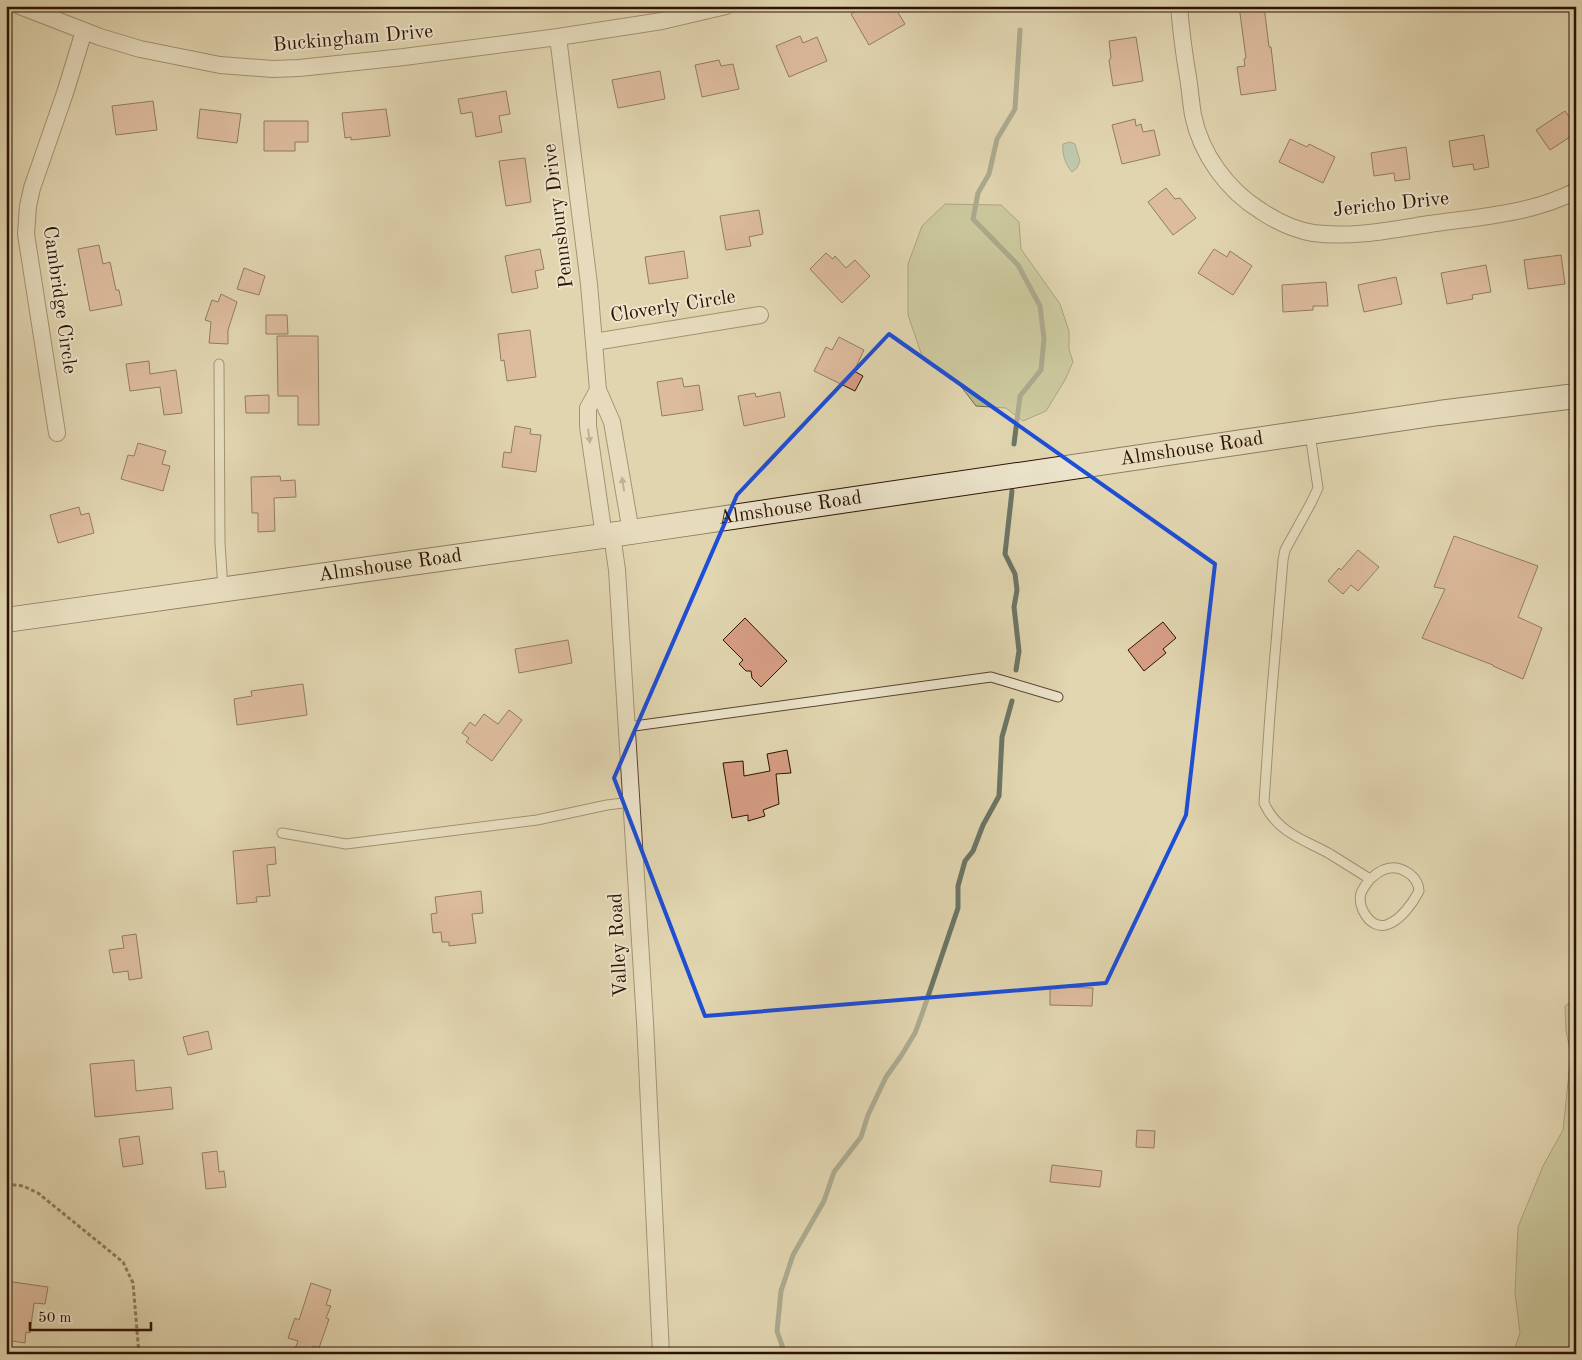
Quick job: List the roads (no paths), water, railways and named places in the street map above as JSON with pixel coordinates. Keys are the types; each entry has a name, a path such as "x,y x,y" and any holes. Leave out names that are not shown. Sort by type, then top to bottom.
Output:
{"main road":[{"name":"Almshouse Road","path":"6,620 616,534 1439,412 1576,396"}],"street":[{"name":"Buckingham Drive","path":"20,6 84,31 149,51 220,65 273,69 394,58 558,37 662,21 726,6"},
{"name":"Jericho Drive","path":"1179,6 1193,116 1209,156 1235,191 1251,205 1285,224 1311,233 1345,235 1365,233 1519,210 1548,203 1576,191"},
{"name":"Cambridge Circle","path":"57,433 26,234 28,206 32,188 84,31"},
{"name":"Pennsbury Drive","path":"558,37 580,204 598,390 612,422 616,534"},
{"name":"Cloverly Circle","path":"594,342 760,315"},
{"name":"Pennsbury Drive","path":"598,390 588,408 588,426 616,534"},
{"name":"Valley Road","path":"616,534 646,1050 661,1354"}],"lane":[{"path":"219,364 220,543 223,589"},
{"path":"1309,431 1318,488 1312,503 1285,550 1270,704 1264,802 1270,815 1280,827 1370,879"},
{"path":"627,727 991,677 1058,697"},
{"path":"282,833 346,844 536,820 608,804 632,802"},
{"path":"1397,868 1411,874 1416,880 1419,891 1413,903 1394,921 1381,925 1367,918 1363,909 1361,893 1370,879 1382,870 1397,868"}],"waterway":[{"path":"1014,444 1020,396 1041,370 1044,339 1040,306 1018,265 973,219 978,193 989,174 997,139 1015,109 1020,30"},
{"path":"1012,491 1005,554 1015,574 1017,590 1014,607 1019,651 1016,670"},
{"path":"785,1354 777,1331 781,1291 793,1255 824,1201 834,1172 861,1137 868,1115 886,1077 915,1033 958,908 958,886 965,861 973,851 983,825 999,796 1002,737 1012,701"}]}
